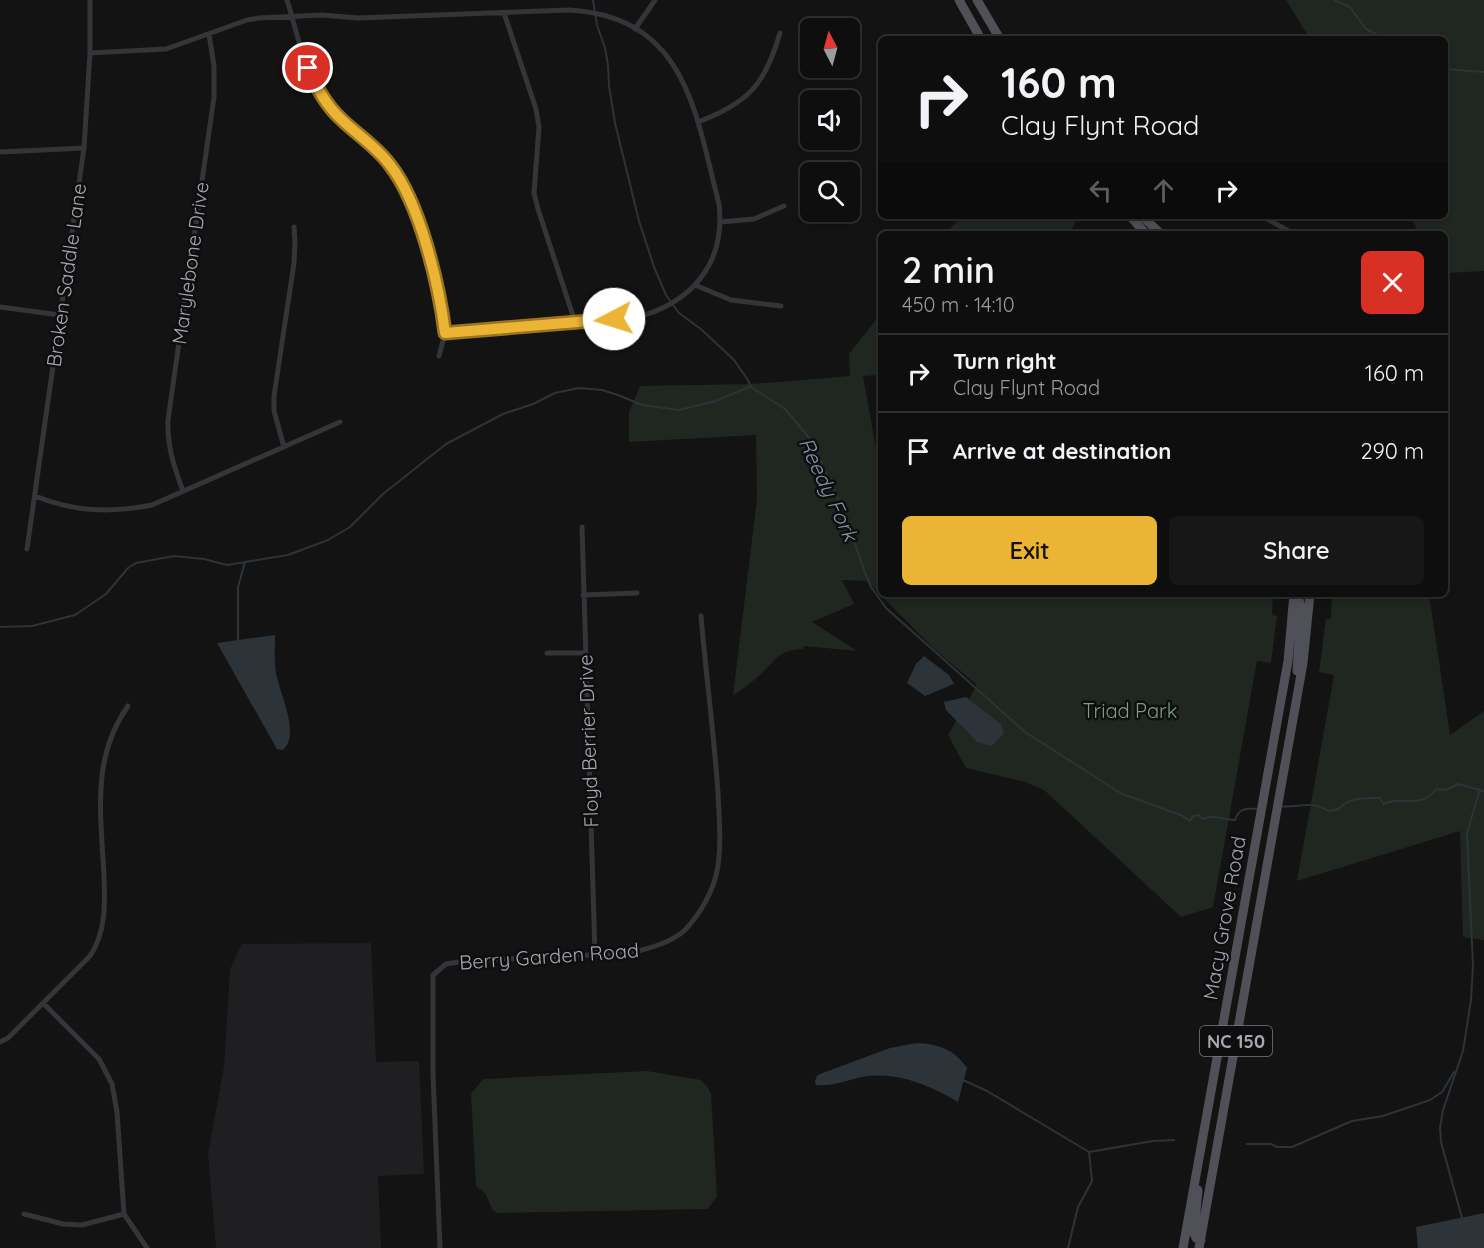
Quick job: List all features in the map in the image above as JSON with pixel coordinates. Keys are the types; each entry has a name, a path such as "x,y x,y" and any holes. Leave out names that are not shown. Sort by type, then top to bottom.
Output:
{"main road":[{"path":"959,0 979,36"},
{"path":"976,0 998,36"},
{"path":"1133,219 1143,231"},
{"path":"1145,219 1158,231"},
{"path":"1154,219 1164,231"},
{"name":"Macy Grove Road","path":"1184,1248 1290,644 1294,597"},
{"path":"1292,724 1301,609 1296,597"},
{"name":"Macy Grove Road","path":"1200,1244 1306,646 1309,597"},
{"path":"1198,1164 1198,1207 1194,1233 1200,1244"}],"street":[{"name":"Broken Saddle Lane","path":"27,549 84,148 90,53 90,0"},
{"path":"287,0 308,68 320,93 339,117 383,156 408,195 440,297 445,333 439,356"},
{"path":"635,29 655,0"},
{"path":"90,53 166,49 247,20 322,15 358,18 585,11 611,17 650,39 672,61 690,94 719,204 721,222 714,255 695,285 682,297 664,308 634,318 445,333"},
{"path":"504,13 536,109 538,136 534,193 575,322"},
{"path":"698,122 720,114 748,95 763,78 773,59 780,33"},
{"name":"Marylebone Drive","path":"183,491 172,460 168,420 214,97 214,66 209,34"},
{"path":"0,152 84,148"},
{"path":"721,222 754,219 784,206"},
{"path":"1267,219 1289,231"},
{"path":"284,447 274,411 274,396 294,263 294,227"},
{"path":"695,285 731,300 781,306"},
{"path":"0,306 60,315"},
{"path":"35,496 55,504 98,512 125,511 152,505 340,422"},
{"name":"Floyd Berrier Drive","path":"582,527 595,955"},
{"path":"583,595 637,593"},
{"name":"Berry Garden Road","path":"440,1248 433,1074 433,975 446,964 465,961 631,953 669,940 683,932 696,918 713,886 718,869 720,827 715,743 707,692 701,616"},
{"path":"547,653 585,653"},
{"path":"0,1042 8,1038 90,956 97,945 102,930 105,899 101,812 102,769 115,724 128,706"},
{"path":"43,1003 99,1059 112,1084 117,1112 124,1214 147,1248"},
{"path":"24,1214 63,1224 82,1225 124,1214"}],"shaded area":[{"path":"275,635 276,673 290,734 283,750 277,749 217,643"},
{"path":"924,656 949,675 954,684 925,696 907,683 916,664"},
{"path":"966,697 1001,724 1004,734 991,746 977,742 946,710 944,702"},
{"path":"371,943 376,1062 419,1061 424,1174 378,1176 381,1248 216,1248 208,1154 224,1066 230,969 242,944"},
{"path":"917,1043 932,1045 951,1052 967,1068 958,1102 924,1085 887,1076 862,1077 833,1084 816,1085 815,1081 820,1074 890,1048"},
{"path":"1484,1213 1484,1248 1418,1248 1416,1227"}],"green space":[{"path":"1286,0 1484,0 1484,271 1448,273 1448,231 1418,231 1412,219 1448,219 1448,36 1308,36"},
{"path":"958,219 1077,219 1071,231 948,231"},
{"name":"Triad Park","path":"878,318 878,375 863,376 878,459 878,592 867,581 842,580 854,604 812,622 857,651 804,646 803,649 788,651 733,696 757,499 756,435 629,442 629,412 640,386 752,384 850,376 849,354"},
{"name":"Triad Park","path":"883,597 1273,597 1272,615 1277,616 1271,663 1257,661 1213,907 1181,917 1044,790 1025,782 966,768 948,735 977,685 933,648"},
{"path":"1332,597 1429,597 1450,735 1484,711 1484,940 1463,937 1460,831 1297,881 1334,675 1319,672 1326,619 1331,619"},
{"path":"647,1071 701,1080 711,1094 717,1196 708,1209 499,1213 493,1211 485,1193 476,1186 471,1094 483,1079"}],"waterway":[{"name":"Reedy Fork","path":"593,0 597,25 605,48 615,123 639,221 666,295 679,313 702,330 734,360 751,387 785,409 811,440 844,512 865,573 878,597"},
{"path":"1334,0 1350,7 1366,29 1380,36"},
{"path":"1448,69 1484,72"},
{"name":"Reedy Fork","path":"0,627 32,626 75,615 106,594 128,568 136,563 174,556 204,559 227,565 288,555 328,540 350,527 383,494 446,444 503,414 533,404 555,393 579,388 602,390 642,405 679,410 716,401 751,386"},
{"path":"238,642 238,587 245,562"},
{"name":"Reedy Fork","path":"878,597 886,608 1025,732 1122,794 1181,815 1190,821 1193,816 1199,815 1202,819 1214,817 1235,820 1242,810 1260,809"},
{"name":"Reedy Fork","path":"1279,806 1309,805 1328,811 1336,810 1350,801 1361,798 1380,798 1383,804 1418,801 1436,789 1446,790 1458,784 1484,791"},
{"path":"1462,1218 1441,1142 1440,1128 1443,1110 1463,1051 1471,1000 1473,966 1467,833 1480,789"},
{"path":"1247,1144 1292,1147 1352,1121 1383,1116 1430,1100 1442,1092 1454,1072"},
{"path":"963,1080 987,1091 1089,1152 1153,1141 1174,1140"},
{"path":"1068,1248 1078,1207 1092,1181 1089,1152"}],"route":[{"path":"308,68 314,83 328,105 383,156 408,195 434,272 445,333 614,319"}]}
